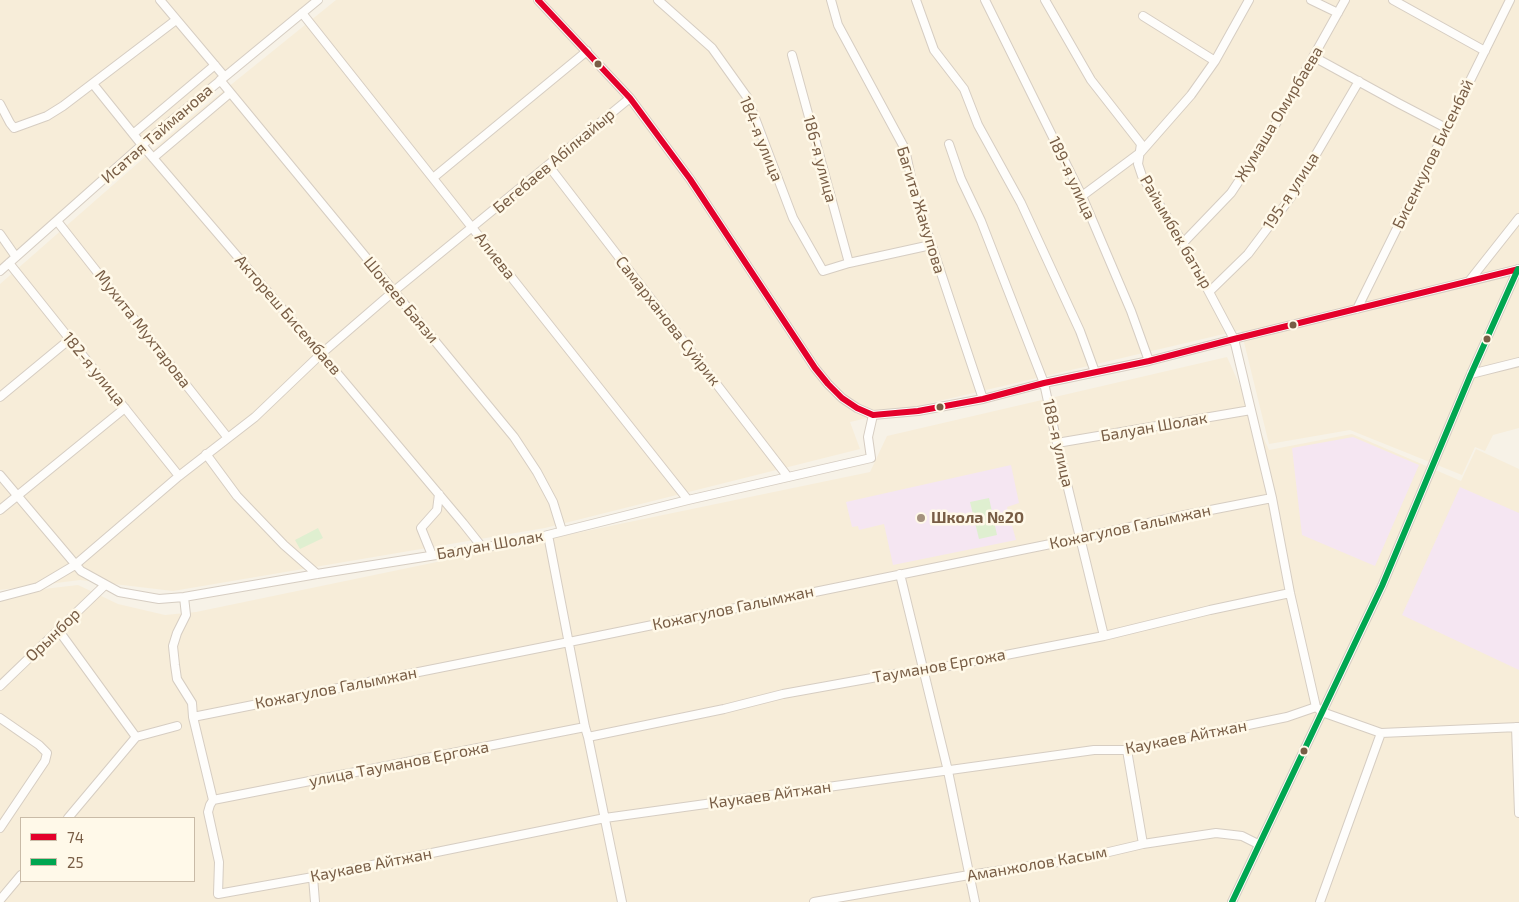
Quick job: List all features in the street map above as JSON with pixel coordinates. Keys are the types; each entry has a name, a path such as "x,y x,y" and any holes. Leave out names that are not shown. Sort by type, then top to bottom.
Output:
{"street":[{"name":"Шокеев Баязи","path":"160,0 215,64 230,93 514,437 538,472 552,502 562,531"},
{"path":"538,0 630,98 690,179 815,368 842,398 857,408 873,415 918,412 983,399 1044,383 1149,361 1234,338 1519,269"},
{"name":"184-я улица","path":"658,0 712,48 747,97 793,218 823,271 848,263"},
{"name":"Багита Жакупова","path":"831,0 838,25 905,149 914,192 983,399"},
{"path":"916,0 934,50 964,90 978,124 1021,203 1080,331 1095,372"},
{"name":"189-я улица","path":"984,0 1082,196 1131,311 1149,361"},
{"name":"Райымбек батыр","path":"1045,0 1091,80 1142,144 1138,164 1142,176 1184,243 1234,338 1272,498 1290,593 1319,710"},
{"path":"1082,196 1141,152 1191,95 1215,61 1249,0"},
{"path":"1311,0 1338,13"},
{"name":"Жумаша Омирбаева","path":"1184,243 1231,194 1270,134 1344,0"},
{"path":"1393,0 1406,3 1485,51"},
{"name":"Бисенкулов Бисенбай","path":"1357,309 1510,0"},
{"name":"Исатая Тайманова","path":"0,271 142,145 315,1"},
{"name":"Алиева","path":"302,13 688,500"},
{"path":"1143,16 1215,61"},
{"path":"0,104 14,128 55,111 176,20"},
{"path":"434,178 587,51"},
{"name":"186-я улица","path":"792,55 848,263"},
{"path":"1314,57 1446,128"},
{"path":"134,134 215,64"},
{"name":"195-я улица","path":"1210,291 1248,254 1291,196 1359,81"},
{"name":"Актореш Бисембаев","path":"93,84 142,145 321,354 482,547"},
{"path":"153,158 230,93"},
{"name":"Бегебаев Абілкайыр","path":"0,597 38,587 75,565 179,476 255,417 321,354 394,291 630,98"},
{"name":"188-я улица","path":"949,144 961,179 981,221 1044,383 1104,636"},
{"name":"Самарханова Суйрик","path":"548,165 788,477"},
{"path":"1470,280 1519,218"},
{"name":"Мухита Мухтарова","path":"57,221 228,438"},
{"path":"0,234 16,257"},
{"path":"848,263 931,245"},
{"name":"182-я улица","path":"9,263 179,476"},
{"path":"1232,902 1258,844 1318,722 1319,710 1382,586 1471,374 1519,269"},
{"path":"0,397 70,339"},
{"path":"1471,374 1519,362"},
{"path":"0,510 125,408"},
{"name":"Балуан Шолак","path":"1057,444 1251,410"},
{"name":"Балуан Шолак","path":"0,475 80,571 119,592 159,599 184,597 548,535 688,500 871,458 868,437 873,415"},
{"path":"206,454 237,496 284,545 317,574"},
{"path":"432,555 420,528 437,510 439,494"},
{"name":"Кожагулов Галымжан","path":"193,717 1272,498"},
{"path":"548,535 584,727 588,737 622,902"},
{"path":"900,574 948,771 975,902"},
{"name":"Орынбор","path":"0,686 105,585"},
{"name":"Тауманов Ергожа","path":"588,737 724,709 783,694 894,674 923,671 1104,636 1290,593"},
{"path":"184,597 186,615 173,646 175,665 177,679 192,703 193,717 213,800"},
{"path":"59,631 136,736"},
{"path":"1319,710 1381,733 1517,727 1519,813"},
{"name":"Каукаев Айтжан","path":"213,800 208,812 219,862 218,894 605,818 1094,750 1127,750 1319,710"},
{"path":"0,718 39,745 47,753 45,761 0,828"},
{"path":"69,817 136,736 177,726"},
{"name":"улица Тауманов Ергожа","path":"213,800 584,727"},
{"path":"1320,902 1381,733"},
{"path":"1127,750 1143,844"},
{"name":"Аманжолов Касым","path":"814,902 969,875 1079,859 1143,844 1216,833 1242,836 1258,844"},
{"path":"0,900 20,876"},
{"path":"313,876 315,902"}],"shaded area":[{"path":"0,0 314,0 0,270"},
{"path":"336,0 1519,0 1519,428 1493,435 1485,451 1475,447 1462,475 1350,430 1269,444 1241,330 850,422 860,449 545,528 173,591 80,580 0,590 0,284 186,121"},
{"path":"1227,357 1269,450 1352,434 1461,481 1476,449 1519,469 1519,902 0,902 0,594 78,585 118,604 165,615 196,612 870,472 887,436"},
{"path":"1353,437 1419,465 1375,566 1302,535 1292,448"},
{"path":"1011,465 1019,503 1007,507 1016,540 893,565 884,524 859,530 858,526 852,527 846,502"},
{"path":"1460,487 1519,513 1519,670 1402,615"}],"green space":[{"path":"989,498 997,535 979,539 970,502"},
{"path":"318,528 323,538 300,549 295,540"}],"transit line":[{"name":"74","path":"538,0 630,98 690,179 815,368 842,398 857,408 873,415 918,411 983,399 1044,383 1149,361 1519,269"},
{"name":"25","path":"1232,902 1382,586 1471,374 1518,269"}],"place":[{"name":"Школа №20","path":"921,518"}]}
